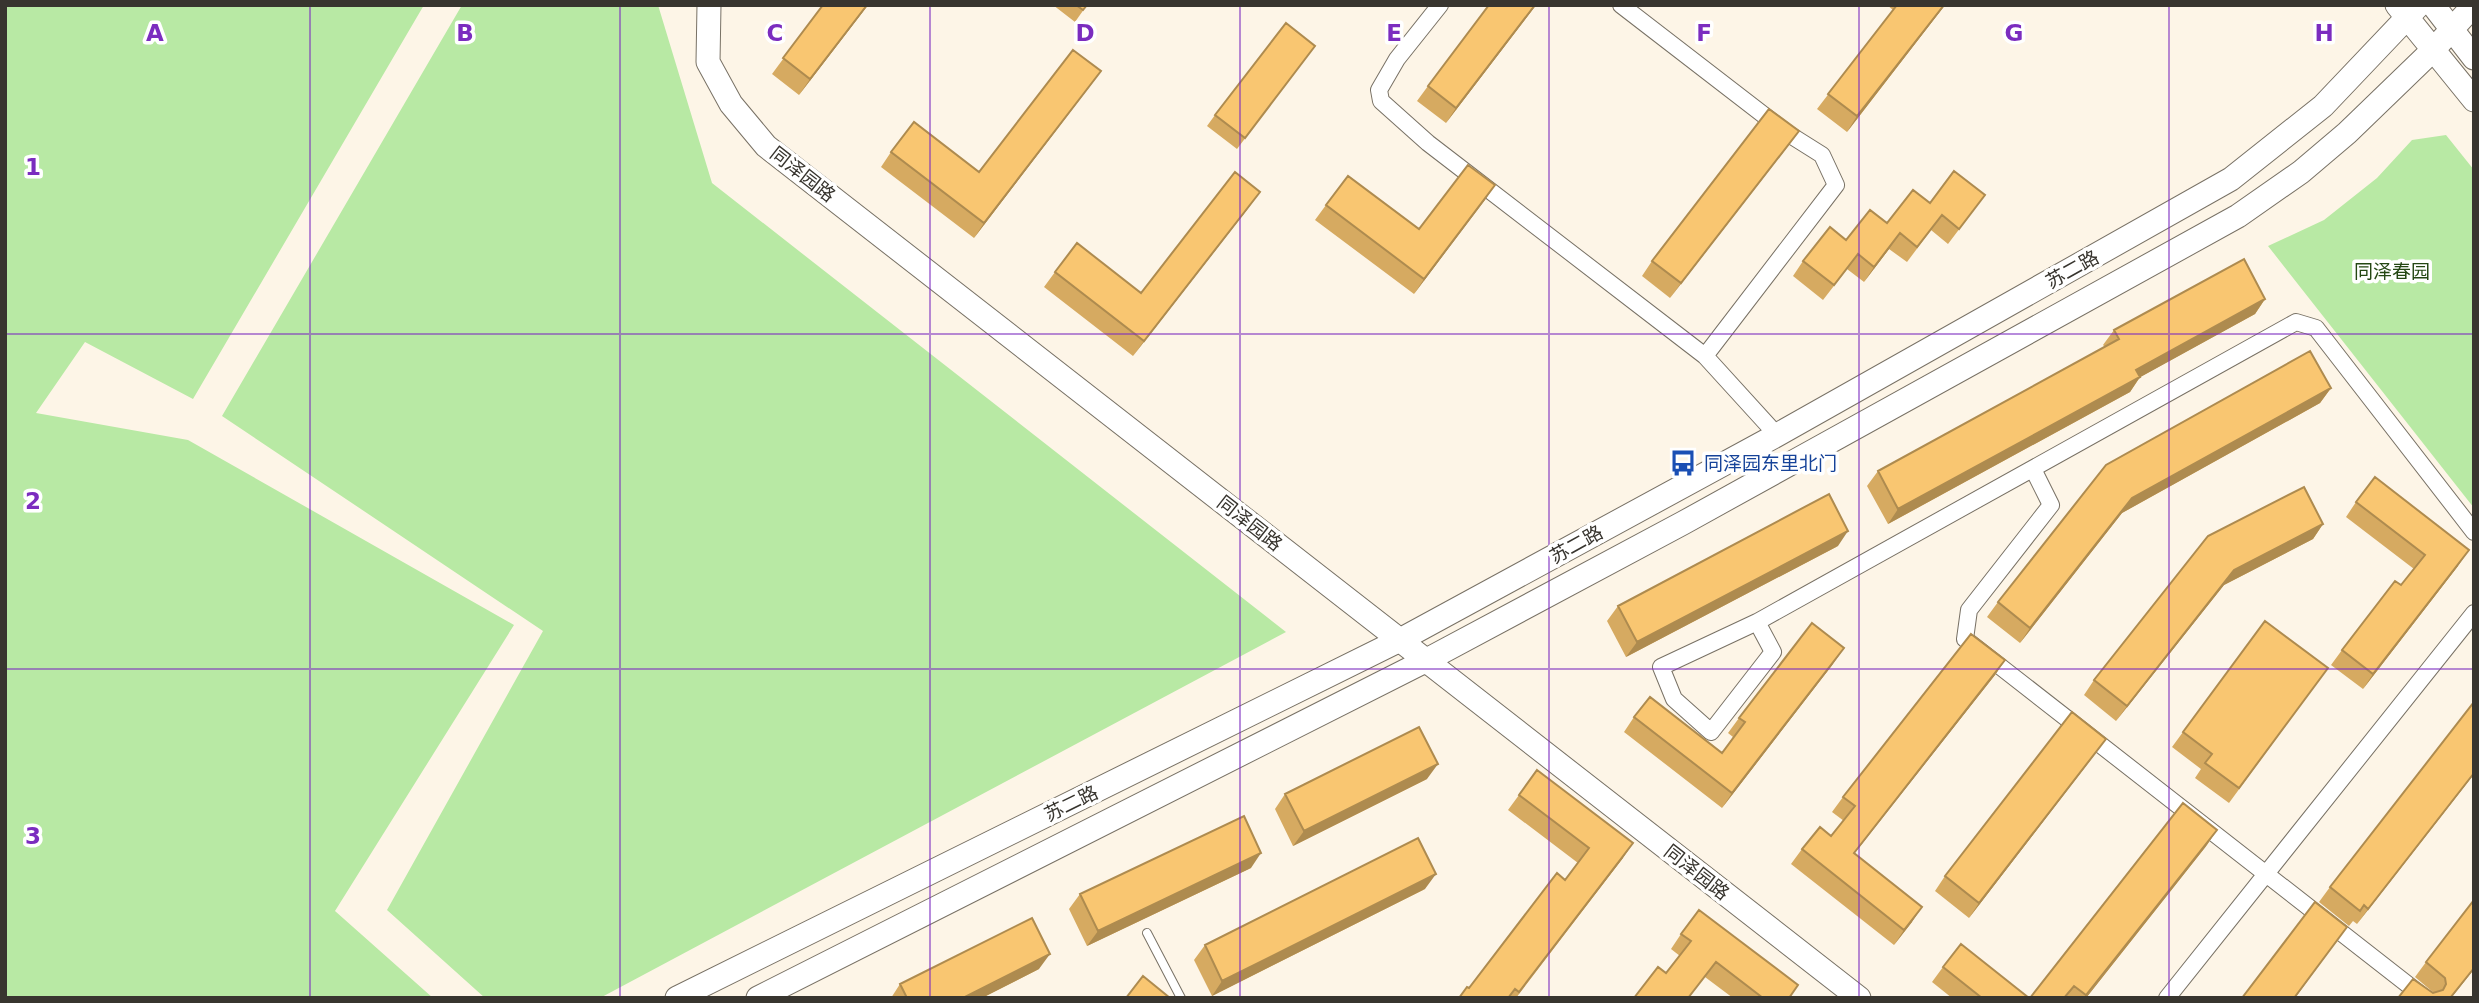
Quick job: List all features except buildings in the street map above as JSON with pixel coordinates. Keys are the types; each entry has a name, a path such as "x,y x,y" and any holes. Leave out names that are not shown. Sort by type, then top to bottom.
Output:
{"street":[{"name":"同泽园路","path":"709,5 708,62 731,104 766,146 1859,998"},
{"path":"1440,5 1397,59 1380,90 1381,101 1428,143 1704,356 1777,435"},
{"path":"1621,5 1787,133 1822,155 1836,185 1704,356"},
{"path":"2433,5 2474,58"},
{"name":"苏二路","path":"758,998 1424,661 1683,523 2238,216 2301,172 2347,133 2452,31 2474,5"},
{"name":"苏二路","path":"677,998 1400,640 1777,435 2231,179 2323,106 2408,9"},
{"path":"2408,9 2434,49 2474,100"},
{"path":"1757,622 1773,652 1711,732 1674,699 1661,667 1757,622 2296,322 2316,328 2474,532"},
{"path":"2033,469 2051,505 1969,610 1965,639 2425,998"},
{"path":"2167,998 2474,613"}],"lane":[{"path":"1147,933 1181,998"}],"green space":[{"path":"5,5 424,5 193,399 85,342 36,413 188,440 514,625 335,911 433,998 5,998"},
{"path":"462,5 658,5 712,183 1286,632 600,998 485,998 387,910 543,631 222,416"},
{"name":"同泽春园","path":"2446,135 2474,170 2474,508 2268,246 2324,220 2377,178 2412,140"}],"place":[{"name":"同泽园东里北门","path":"1683,463"}]}
